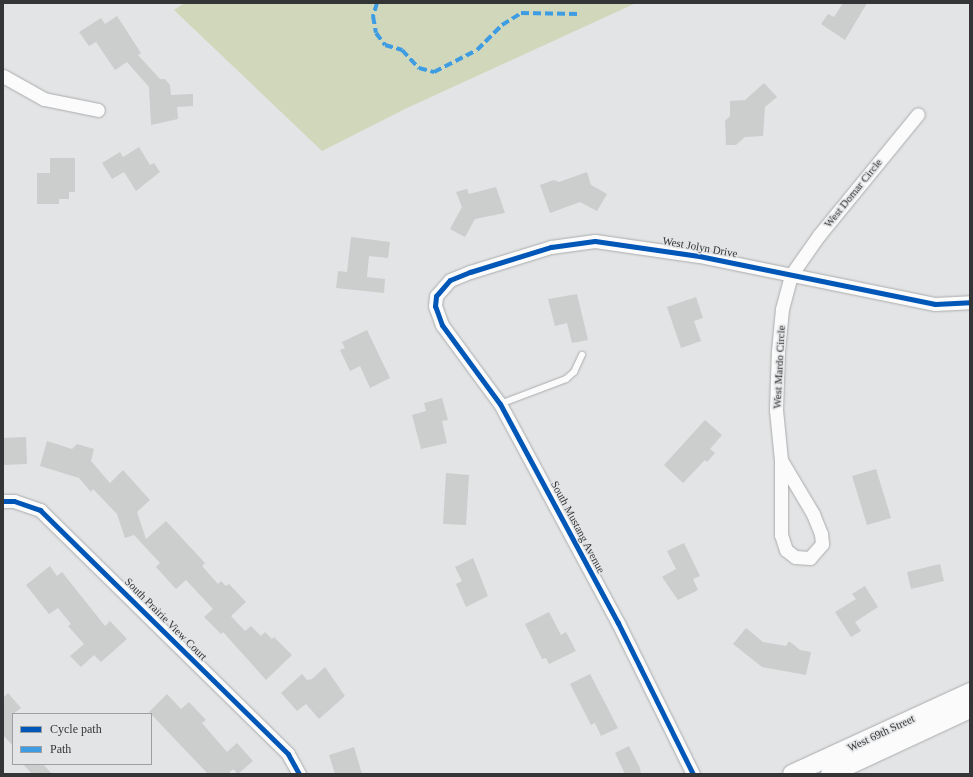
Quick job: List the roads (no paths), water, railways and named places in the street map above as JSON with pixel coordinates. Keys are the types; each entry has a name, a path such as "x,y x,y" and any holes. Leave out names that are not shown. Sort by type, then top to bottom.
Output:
{"main road":[{"name":"West 69th Street","path":"792,774 970,692"},
{"name":"West 69th Street","path":"830,774 970,709"}],"street":[{"path":"3,76 44,99 98,110"},
{"name":"West Domar Circle","path":"791,275 819,235 918,114"},
{"name":"West Jolyn Drive","path":"436,296 450,280 470,272 551,247 594,241 699,256 935,304 970,302"},
{"name":"West Mardo Circle","path":"781,460 813,514 821,534 822,544 810,558 794,557 786,550 781,535 781,460 776,410 778,351 782,309 791,275"},
{"name":"South Mustang Avenue","path":"436,296 435,306 442,325 500,404 618,622 693,774"},
{"name":"South Prairie View Court","path":"3,501 14,501 40,510 288,754 299,774"}],"lane":[{"path":"500,404 566,379 574,372 582,355"}]}
